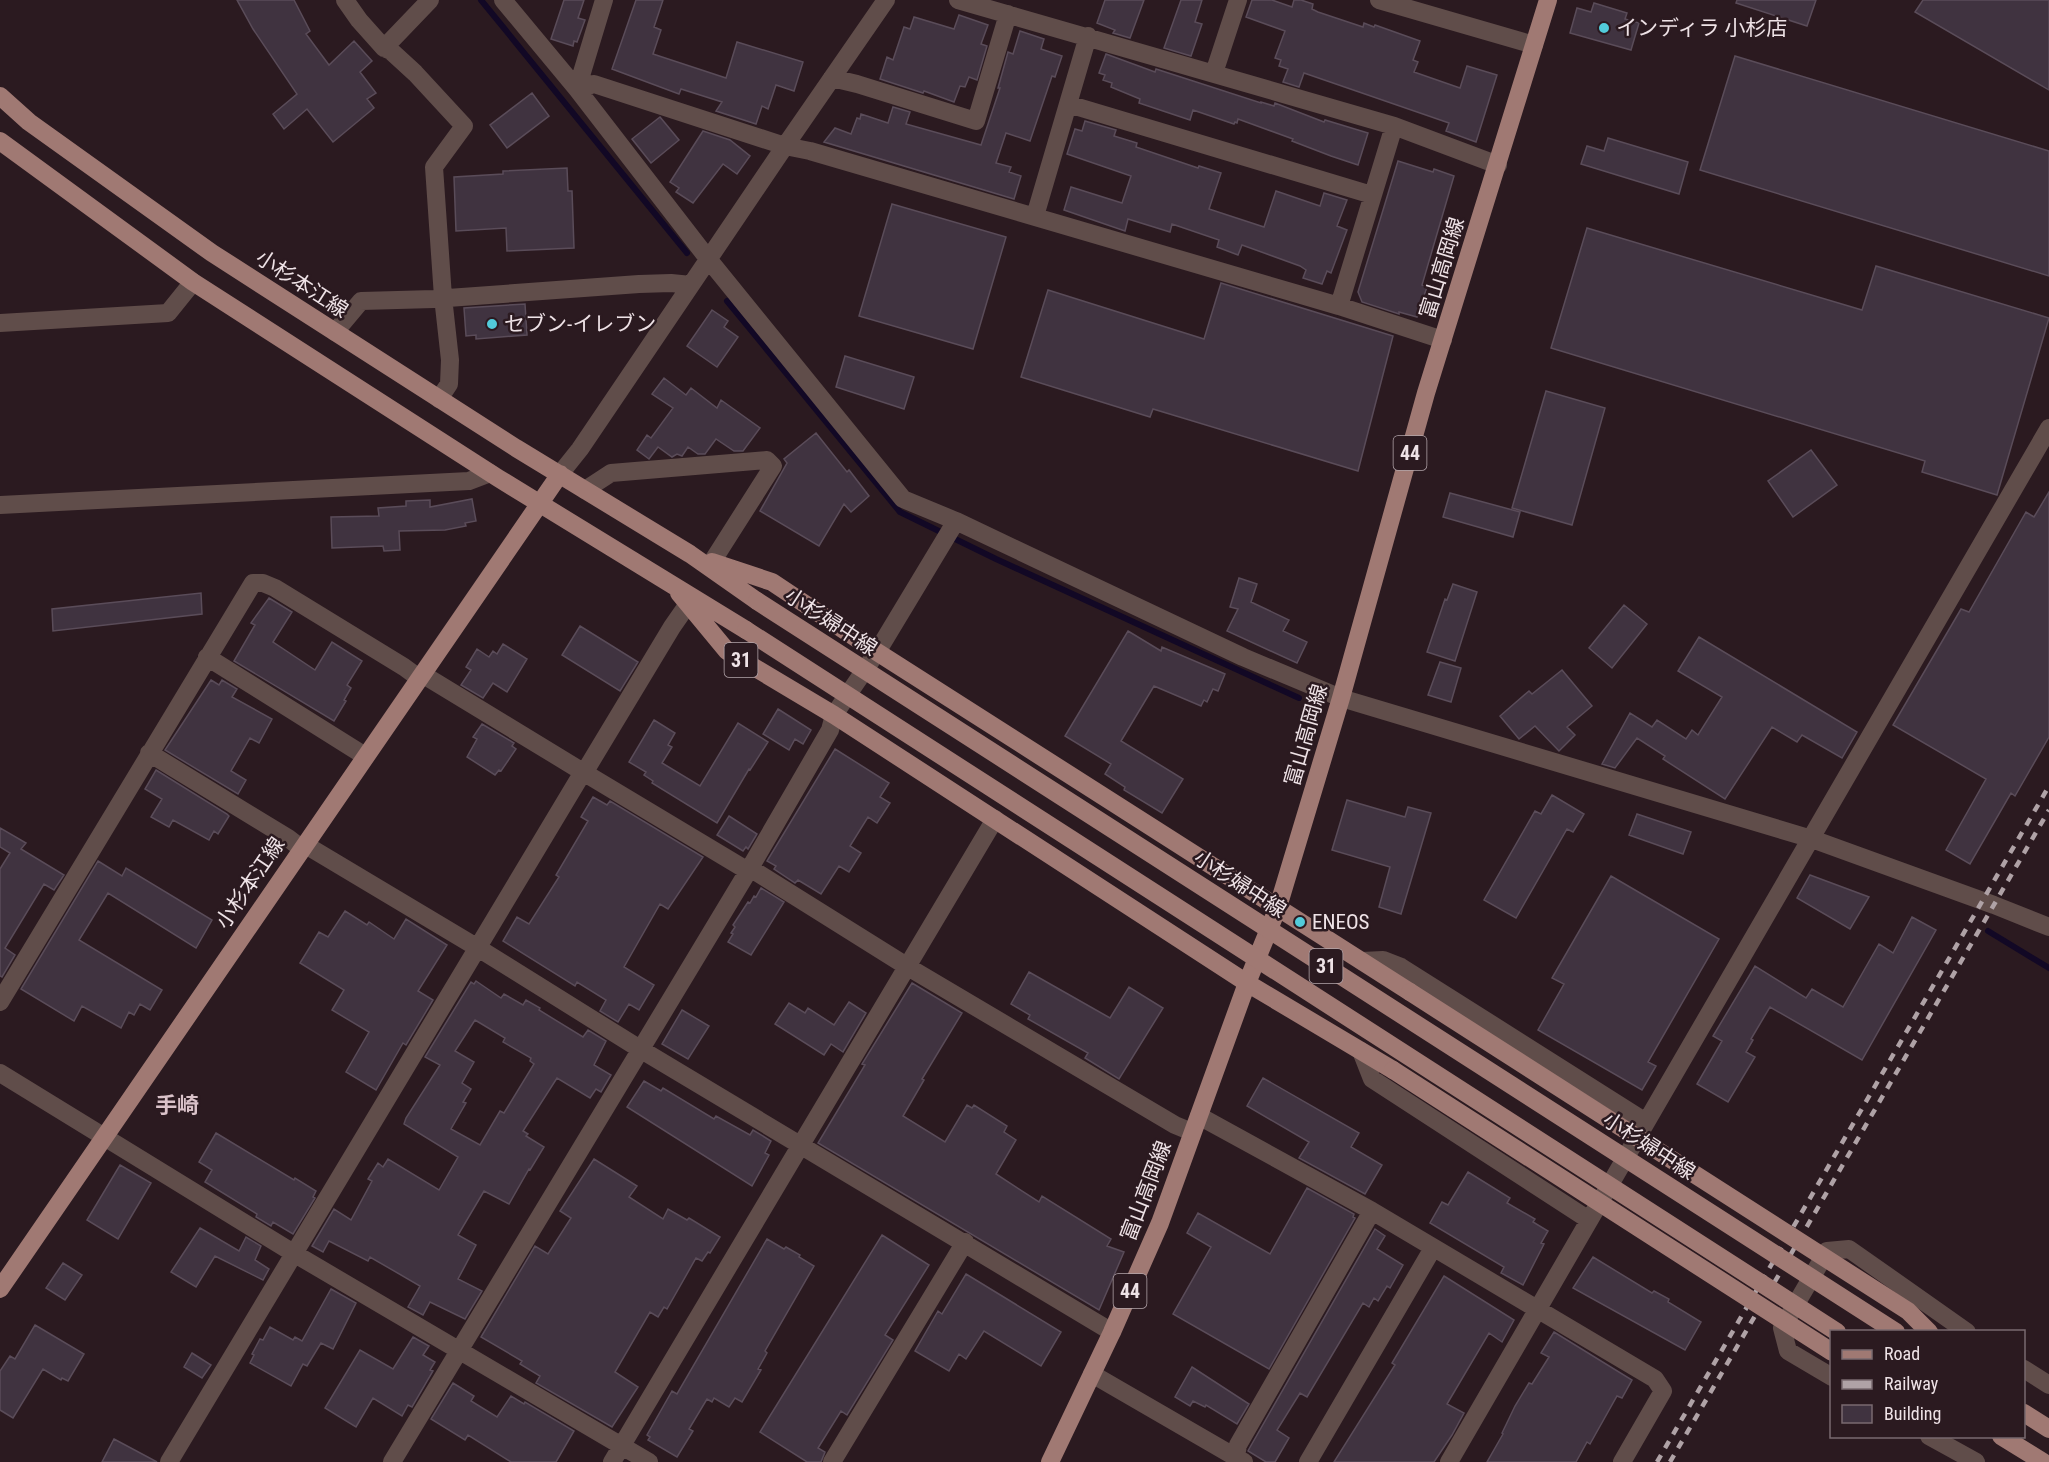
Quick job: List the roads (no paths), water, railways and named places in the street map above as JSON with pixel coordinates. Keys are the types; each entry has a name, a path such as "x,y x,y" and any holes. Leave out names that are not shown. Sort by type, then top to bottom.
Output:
{"main road":[{"name":"富山高岡線","path":"1050,1462 1112,1332 1160,1223 1247,983 1278,907 1341,698 1443,340 1548,0"},
{"name":"小杉本江線","path":"0,96 30,122 212,253 560,474 0,1289"},
{"path":"0,141 193,282 540,504"},
{"name":"小杉婦中線","path":"560,474 690,554 757,601 1893,1330"},
{"name":"31","path":"540,504 746,630 1834,1330"},
{"name":"31","path":"690,554 772,582 1908,1311 1927,1330"},
{"name":"31","path":"669,581 727,651 834,715 1247,983 1393,1070 1830,1351"},
{"path":"2025,1414 2049,1429"},
{"path":"2003,1438 2043,1462"}],"street":[{"path":"345,0 384,48 392,51 415,73 464,126 434,167 450,360 449,384 439,399"},
{"path":"384,48 430,0"},
{"path":"503,0 577,89 709,260 903,499 956,521 1243,657 1341,698 1812,839 2049,927"},
{"path":"577,89 604,0"},
{"path":"560,474 580,449 886,0"},
{"path":"958,0 1394,126 1498,165"},
{"path":"1214,73 1238,0"},
{"path":"1379,0 1534,45"},
{"path":"832,78 976,121 1008,14"},
{"path":"1035,216 1088,36"},
{"path":"577,89 594,84 785,146 810,151 1035,216 1339,306 1443,340"},
{"path":"1068,104 1372,195"},
{"path":"1339,306 1394,126"},
{"path":"0,323 168,313 193,282"},
{"path":"335,332 361,301 639,284 691,285"},
{"path":"1449,1462 2049,428"},
{"path":"585,490 611,473 767,460 773,466 712,562"},
{"path":"0,506 469,481 490,473"},
{"path":"392,1462 749,870 830,730 834,715 877,651 956,521"},
{"path":"0,1002 253,583 263,583 749,870 908,968 1174,1125 1196,1124 1372,1211 1655,1379 1663,1391 1622,1462"},
{"path":"169,1462 583,773 688,604"},
{"path":"207,657 365,756"},
{"path":"149,753 288,838 478,948 640,1049 1112,1332"},
{"path":"612,1462 995,819"},
{"path":"1362,961 1383,960 1401,967 1646,1122"},
{"path":"1361,1051 1372,1079 1589,1220"},
{"path":"0,1073 295,1254 649,1462"},
{"path":"1238,1461 1238,1445 1372,1211"},
{"path":"832,1462 965,1242"},
{"path":"1308,1462 1433,1248"},
{"path":"1830,1376 1788,1351 1782,1328 1827,1251 1849,1250 1964,1330"},
{"path":"2025,1370 2049,1385"},
{"path":"1092,1374 1238,1461"},
{"path":"1931,1438 1976,1462"}],"waterway":[{"path":"481,0 687,253"},
{"path":"727,301 900,512 996,559 1299,698"},
{"path":"1988,931 2049,968"}],"railway":[{"path":"1657,1462 2049,786"},
{"path":"1670,1462 2049,810"}],"place":[{"name":"インディラ 小杉店","path":"1604,28"},
{"name":"セブン-イレブン","path":"492,324"},
{"name":"ENEOS","path":"1300,922"}],"district":[{"name":"手崎","path":"177,1105"}]}
